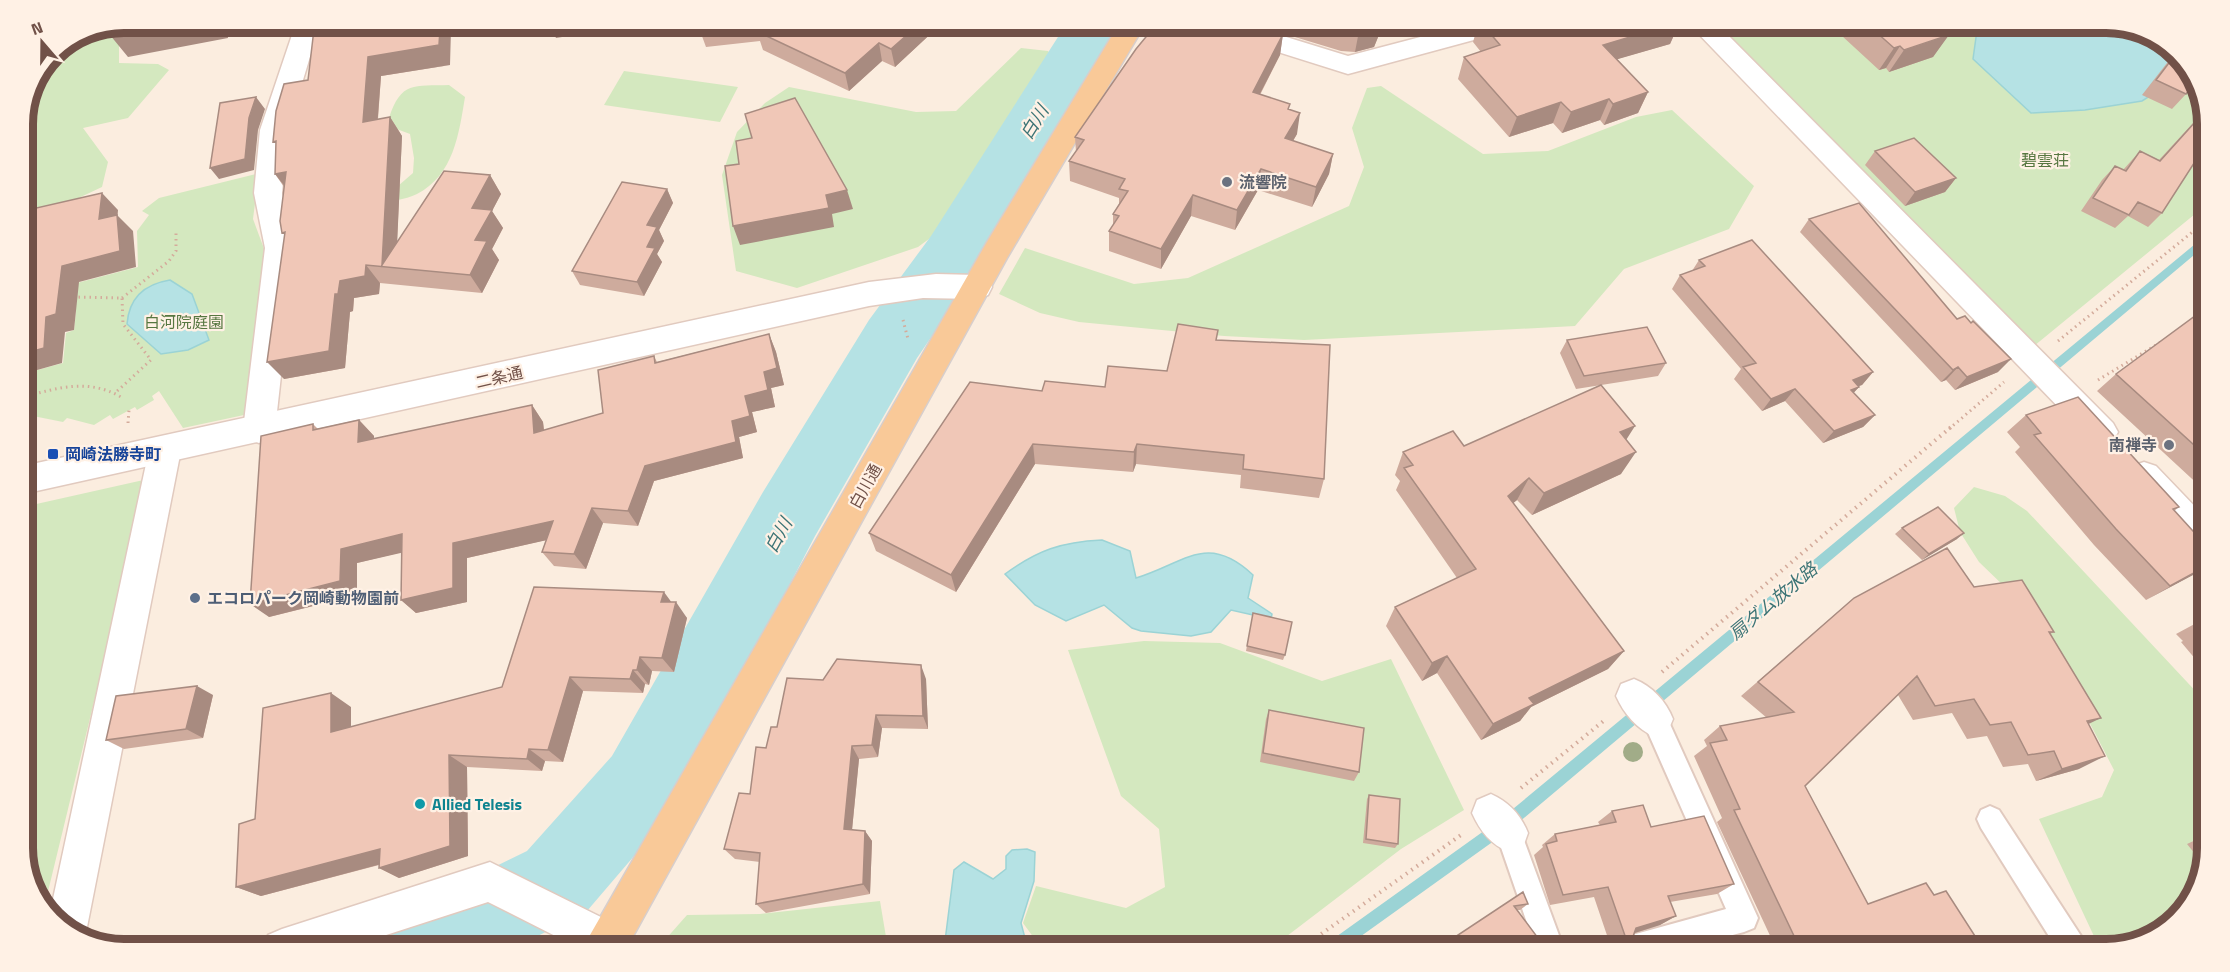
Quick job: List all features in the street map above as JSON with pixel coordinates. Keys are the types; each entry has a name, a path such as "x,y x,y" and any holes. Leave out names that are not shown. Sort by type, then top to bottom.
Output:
{"main road":[{"name":"白川通","path":"610,939 966,286 997,250 1127,33"}],"street":[{"path":"259,430 280,248 268,193 274,130 304,34 308,33"},
{"path":"1246,33 1348,64 1467,33"},
{"path":"1711,33 2049,376 2197,532"},
{"name":"二条通","path":"33,478 259,430 903,303 966,286"},
{"path":"68,920 165,450"},
{"path":"316,939 490,882 554,914 595,939"}],"lane":[{"path":"1645,708 1744,918 1670,939"},
{"path":"1990,819 2066,939"},
{"path":"1500,823 1546,939"}],"path":[{"path":"2049,376 2139,278 2197,229"},
{"path":"72,297 122,298 170,261 176,251 176,231"},
{"path":"115,393 151,360 123,324 122,298"},
{"path":"903,303 907,338"},
{"path":"2188,326 2197,321"},
{"path":"1317,939 1500,823 1645,708 1988,394 2049,376 2115,368 2170,336"},
{"path":"33,395 85,383 121,397"}],"green space":[{"name":"碧雲荘","path":"1717,33 2106,33 2141,40 2162,52 2185,78 2195,106 2197,212 2034,346"},
{"path":"115,34 119,39 119,63 158,64 169,70 128,118 83,128 108,162 102,187 55,209 33,214 33,118 36,100 50,72 72,72 72,49 89,40"},
{"path":"1021,48 1048,51 1059,65 948,225 918,247 797,288 736,271 722,175 737,132 765,103 789,87 916,112 956,111"},
{"path":"624,71 738,87 720,122 604,105"},
{"path":"449,85 465,97 457,139 447,164 429,186 417,194 376,205 413,173 414,158 410,134 394,128 389,118 399,97 410,88 418,86"},
{"path":"1381,86 1483,154 1548,151 1636,117 1672,110 1754,186 1729,229 1624,269 1575,326 1304,340 1224,336 1079,322 1040,313 999,294 1025,248 1134,284 1188,278 1349,206 1364,167 1352,128 1367,88"},
{"name":"白河院庭園","path":"256,174 255,180 258,180 253,219 266,254 244,415 183,428 159,391 152,396 154,400 137,410 135,407 113,419 110,415 94,425 67,418 63,422 33,416 33,371 63,363 66,333 74,330 76,312 73,284 138,267 137,231 149,215 142,211 159,198"},
{"path":"148,479 47,897 38,878 33,854 33,505"},
{"path":"1974,487 2005,496 2027,511 2197,693 2195,866 2190,883 2178,904 2166,917 2146,930 2130,936 2095,939 2039,819 2102,797 2114,770 2034,615 1979,562 1960,532 1954,508"},
{"path":"1144,641 1220,643 1322,681 1391,659 1464,810 1401,849 1283,939 1035,939 1023,923 1036,886 1126,908 1165,887 1159,829 1121,796 1068,650"},
{"path":"880,901 886,939 666,939 687,915 760,914"},
{"path":"501,919 521,930 518,939 441,939"}],"water":[{"path":"1977,33 2106,33 2124,35 2152,45 2162,52 2183,75 2142,101 2085,110 2031,113 1973,59"},
{"path":"170,280 192,294 209,340 188,350 161,354 127,324 128,315 135,300 146,289"},
{"path":"1102,540 1130,551 1136,578 1196,555 1209,553 1222,555 1237,562 1253,575 1248,598 1272,614 1271,619 1231,610 1211,632 1191,636 1132,628 1104,605 1066,621 1035,605 1005,574 1028,559 1050,549 1062,545"},
{"path":"1027,849 1035,852 1034,881 1021,923 1024,939 945,939 954,870 964,862 993,879 1006,869 1006,856 1012,850"}],"building":[{"path":"314,33 440,33 439,45 368,57 363,122 390,117 382,265 444,171 490,175 472,208 492,210 475,240 487,241 470,275 366,265 365,276 340,281 338,294 335,294 329,351 267,362 285,232 282,233 280,221 286,172 275,174 276,141 273,142 276,111 284,84 308,80"},
{"path":"760,33 909,33 891,49 879,43 845,73"},
{"path":"1149,33 1283,34 1253,92 1290,104 1288,109 1300,113 1285,138 1333,154 1316,187 1261,169 1237,210 1193,195 1161,249 1109,231 1119,216 1113,214 1128,191 1119,189 1125,179 1069,161 1084,140 1075,137"},
{"path":"1490,33 1643,33 1603,45 1648,92 1613,104 1609,99 1571,112 1561,102 1517,117 1464,57 1500,45"},
{"path":"1877,33 1947,33 1949,35 1904,50 1900,46 1894,48"},
{"path":"2171,61 2185,78 2190,89 2186,94 2156,80"},
{"path":"256,97 249,118 245,159 210,168 220,103"},
{"path":"795,98 847,190 826,195 829,208 733,226 725,166 739,164 736,141 752,138 745,114"},
{"path":"2197,120 2197,159 2162,213 2138,202 2129,215 2093,198 2115,166 2126,171 2140,151 2160,161"},
{"path":"1914,138 1956,178 1915,192 1875,151"},
{"path":"622,182 667,189 647,225 657,227 647,247 655,248 637,282 572,271"},
{"path":"102,193 99,219 117,215 120,251 62,266 56,314 46,317 44,348 33,351 33,209"},
{"path":"1859,203 1957,319 1965,316 1971,323 1973,321 2011,359 1967,377 1958,367 1953,370 1809,219"},
{"path":"1752,240 1873,372 1853,380 1859,387 1851,390 1875,415 1834,431 1795,389 1771,399 1743,367 1756,363 1680,275 1705,266 1699,260"},
{"path":"2195,316 2197,317 2197,448 2116,374"},
{"path":"1178,324 1218,330 1216,340 1330,345 1324,479 1243,469 1244,455 1137,444 1134,452 1033,444 951,575 869,533 970,382 1042,391 1045,381 1105,387 1108,366 1167,371"},
{"path":"1647,327 1666,363 1584,376 1567,340"},
{"path":"769,334 777,368 764,372 768,390 745,396 750,416 732,421 736,442 645,466 628,511 592,508 574,554 542,552 553,521 453,543 453,588 401,600 402,534 341,549 340,581 250,604 261,436 313,424 313,430 359,420 358,442 532,405 534,433 603,413 598,370 654,356 655,363"},
{"path":"1601,385 1635,426 1620,432 1636,452 1544,493 1529,478 1508,496 1624,651 1529,698 1534,704 1493,724 1447,656 1432,663 1395,607 1476,569 1404,468 1413,465 1403,452 1453,431 1464,446"},
{"path":"2078,397 2179,507 2173,509 2197,535 2197,571 2170,586 2116,529 2034,435 2041,433 2026,415"},
{"path":"1938,507 1964,533 1929,554 1902,528"},
{"path":"1947,548 1974,587 2022,580 2054,632 2049,632 2101,718 2087,721 2105,756 2062,769 2054,751 2028,755 2011,722 1990,725 1974,699 1935,706 1917,676 1805,786 1868,904 1926,883 1934,895 1946,891 1977,939 1790,939 1795,938 1734,810 1740,809 1710,743 1727,740 1720,726 1794,712 1758,682 1854,598"},
{"path":"534,587 664,592 661,602 676,602 662,658 640,657 637,670 633,670 630,679 570,677 548,750 529,749 527,759 449,755 450,846 379,868 380,849 236,887 239,824 255,819 263,708 331,693 331,732 502,687"},
{"path":"1253,613 1292,622 1285,655 1247,646"},
{"path":"837,659 921,665 923,716 876,715 872,745 852,746 844,829 865,831 863,884 756,904 760,853 724,849 739,793 750,794 756,747 766,748 771,727 777,727 787,678 823,680"},
{"path":"197,686 186,729 106,740 116,696"},
{"path":"1269,710 1364,728 1359,772 1263,753"},
{"path":"1369,795 1400,799 1398,844 1366,839"},
{"path":"1643,805 1651,827 1704,816 1734,884 1668,896 1676,916 1636,928 1632,939 1626,939 1608,887 1563,895 1546,844 1557,841 1555,834 1616,822 1612,811"},
{"path":"1523,892 1528,904 1514,906 1538,938 1537,939 1452,939"}],"waterway":[{"name":"白川","path":"416,939 493,914 557,881 641,785 789,514 893,339 954,253 1089,33"},
{"name":"扇ダム放水路","path":"1345,939 1507,823 2197,247"}],"place":[{"name":"流響院","path":"1227,182"},
{"name":"南禅寺","path":"2169,445"},
{"name":"岡崎法勝寺町","path":"53,454"},
{"name":"エコロパーク岡崎動物園前","path":"195,598"},
{"name":"Allied Telesis","path":"420,804"}]}
